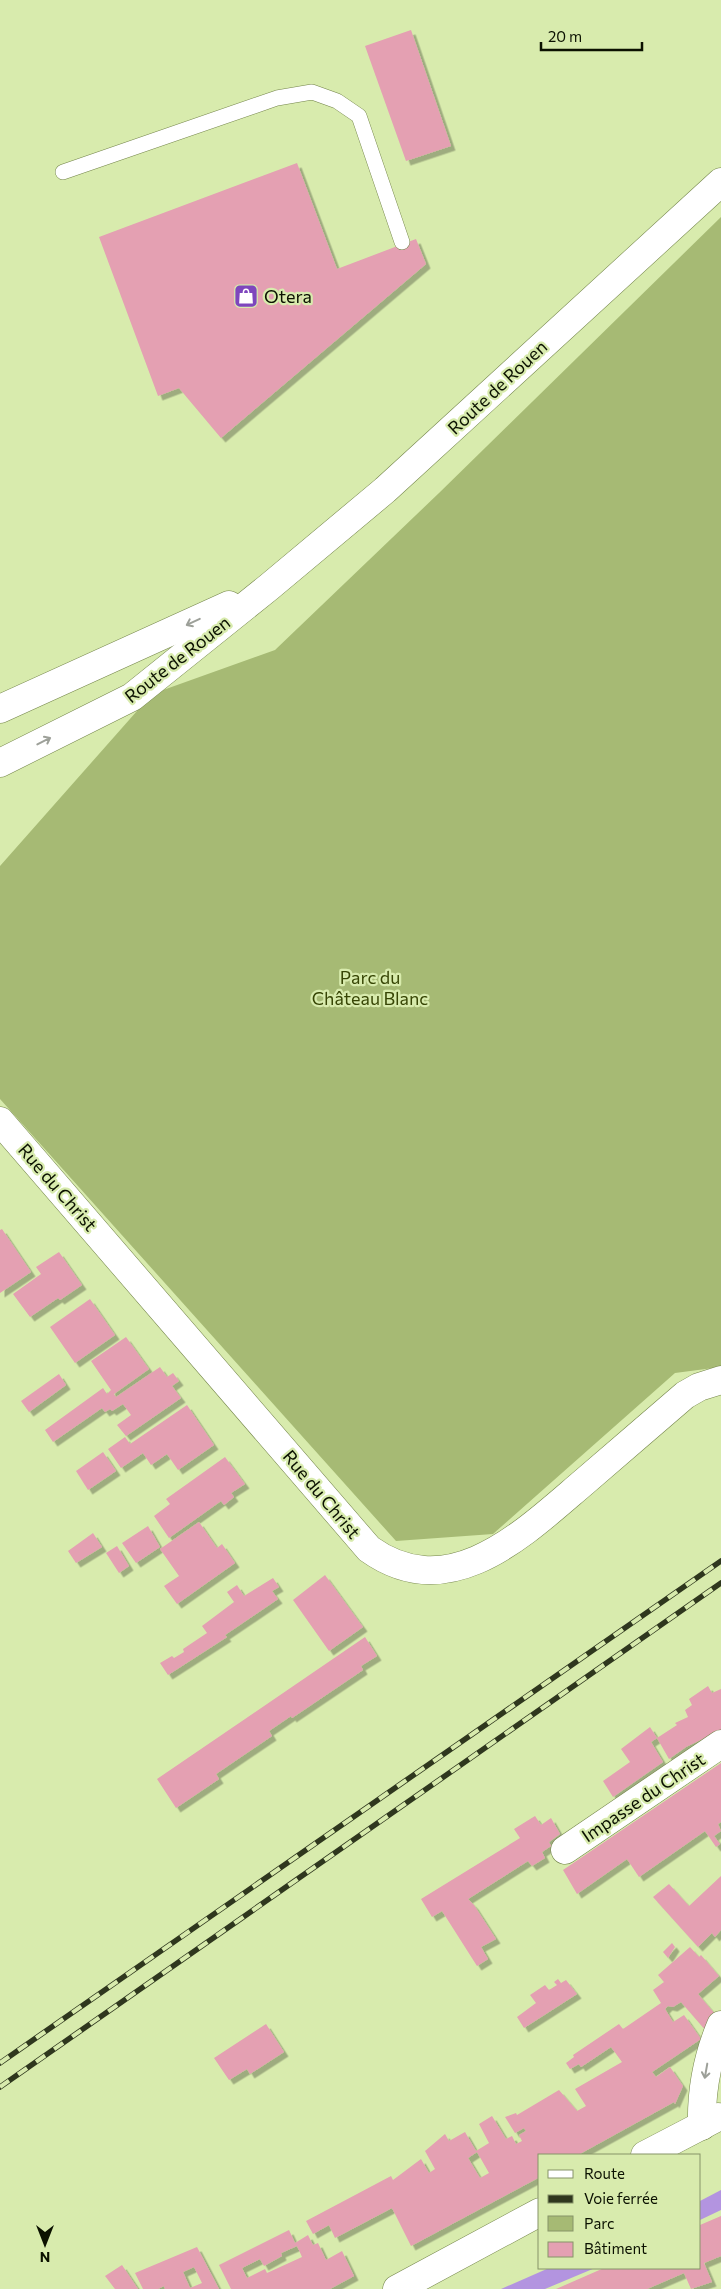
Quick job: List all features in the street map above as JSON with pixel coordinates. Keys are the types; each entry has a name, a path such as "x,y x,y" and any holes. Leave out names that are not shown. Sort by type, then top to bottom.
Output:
{"street":[{"name":"Route de Rouen","path":"0,763 132,697 269,587 386,490 721,182"},
{"name":"Route de Rouen","path":"0,709 269,587"},
{"name":"Rue du Christ","path":"0,1121 369,1549 382,1559 399,1566 418,1570 440,1570 464,1566 485,1557 510,1542 538,1521 685,1395 699,1387 721,1380"},
{"name":"Impasse du Christ","path":"565,1850 721,1744"},
{"path":"648,2154 712,2120 702,2090 707,2064 721,2025"},
{"path":"397,2289 538,2213"}],"lane":[{"path":"63,172 277,98 312,92 337,101 359,116 402,242"}],"green space":[{"name":"Parc du Château Blanc","path":"721,217 721,1367 675,1373 493,1534 396,1541 0,1099 0,866 152,694 275,650 439,493"}],"shaded area":[{"path":"721,2190 721,2210 701,2220 701,2200"},
{"path":"547,2269 593,2269 545,2289 501,2289"}],"building":[{"path":"411,30 451,146 406,161 365,46"},
{"name":"Otera","path":"297,163 337,269 416,239 426,264 221,438 179,388 158,396 99,237"},
{"path":"2,1229 31,1272 0,1293 0,1230"},
{"path":"59,1252 82,1285 60,1300 58,1298 30,1317 13,1294 41,1274 36,1267"},
{"path":"90,1299 115,1335 75,1363 50,1327"},
{"path":"126,1337 149,1369 114,1394 116,1397 160,1367 167,1377 173,1373 179,1381 172,1386 181,1398 126,1436 117,1425 131,1415 123,1404 112,1411 110,1409 105,1412 102,1408 53,1442 45,1430 103,1388 107,1394 111,1390 91,1361"},
{"path":"59,1374 66,1385 29,1412 21,1401"},
{"path":"187,1405 214,1445 178,1470 167,1454 151,1465 143,1453 121,1468 108,1449 125,1437 130,1444"},
{"path":"103,1452 116,1471 88,1490 76,1471"},
{"path":"225,1457 245,1484 231,1493 234,1497 224,1505 221,1501 169,1538 154,1516 170,1504 166,1499"},
{"path":"199,1522 217,1548 222,1544 235,1563 177,1604 164,1586 179,1576 160,1549"},
{"path":"148,1526 160,1547 136,1563 122,1543"},
{"path":"93,1533 102,1547 76,1563 68,1551"},
{"path":"117,1546 129,1566 119,1573 106,1553"},
{"path":"325,1575 363,1627 329,1651 293,1600"},
{"path":"273,1578 279,1587 272,1591 278,1599 225,1635 227,1637 168,1675 160,1663 184,1652 183,1649 207,1633 202,1626 234,1602 227,1592 237,1585 244,1596"},
{"path":"365,1637 377,1656 361,1666 363,1670 292,1718 291,1716 269,1731 272,1736 216,1774 219,1779 176,1808 157,1779"},
{"path":"708,1686 712,1693 721,1689 721,1730 686,1747 669,1759 657,1738 677,1725 675,1723 688,1717 685,1710 692,1705 689,1699"},
{"path":"650,1727 657,1738 651,1742 663,1762 613,1797 603,1781 630,1762 621,1749"},
{"path":"721,1763 721,1822 718,1824 721,1831 714,1836 720,1844 716,1847 705,1831 639,1877 627,1859 577,1894 563,1870"},
{"path":"535,1816 541,1825 551,1818 560,1834 549,1842 551,1846 542,1852 545,1858 532,1866 528,1861 468,1899 496,1939 481,1947 488,1959 477,1966 442,1911 432,1917 421,1899 520,1838 514,1829"},
{"path":"721,1876 721,1930 715,1937 712,1933 698,1947 653,1897 669,1884 689,1906"},
{"path":"672,1943 675,1947 668,1958 663,1952"},
{"path":"690,1947 699,1957 701,1955 719,1976 698,1994 715,2014 707,2032 681,2002 673,2007 668,2006 665,2009 673,2022 684,2015 701,2039 652,2072 656,2077 670,2067 683,2086 675,2104 674,2102 580,2154 538,2154 538,2178 411,2246 392,2208 335,2238 329,2225 313,2234 306,2221 391,2176 393,2180 421,2159 429,2173 435,2169 425,2151 445,2134 449,2141 465,2132 476,2151 489,2143 479,2124 492,2116 506,2139 512,2136 516,2144 522,2141 519,2135 526,2131 524,2128 515,2133 505,2117 516,2113 517,2115 559,2090 577,2111 586,2106 575,2089 622,2062 611,2047 581,2067 579,2064 570,2069 566,2063 574,2057 573,2055 619,2024 623,2029 661,2003 653,1990 664,1982 658,1975","holes":["477,2152 489,2173 480,2178 468,2158"]},
{"path":"558,1979 561,1983 566,1980 577,1994 524,2028 517,2017 536,2003 530,1995 545,1985 549,1990 557,1985 554,1982"},
{"path":"266,2024 284,2052 250,2074 247,2069 229,2080 214,2058"},
{"path":"721,2216 721,2256 704,2263 712,2282 691,2289 684,2273 647,2289 556,2289 602,2269 701,2269 701,2225"},
{"path":"289,2230 295,2243 308,2235 313,2245 318,2243 326,2260 342,2251 354,2276 330,2289 231,2289 219,2265","holes":["297,2246 302,2257 267,2273 265,2269 247,2278 242,2268 260,2259 264,2266 282,2256 281,2253"]},
{"path":"197,2247 219,2289 165,2289 164,2286 158,2289 143,2289 135,2273","holes":["194,2267 202,2283 190,2288 183,2272"]},
{"path":"122,2265 138,2289 115,2289 105,2276"}],"railway":[{"path":"0,2063 721,1561"},
{"path":"0,2087 721,1583"}],"place":[{"name":"Otera","path":"246,296"}]}
